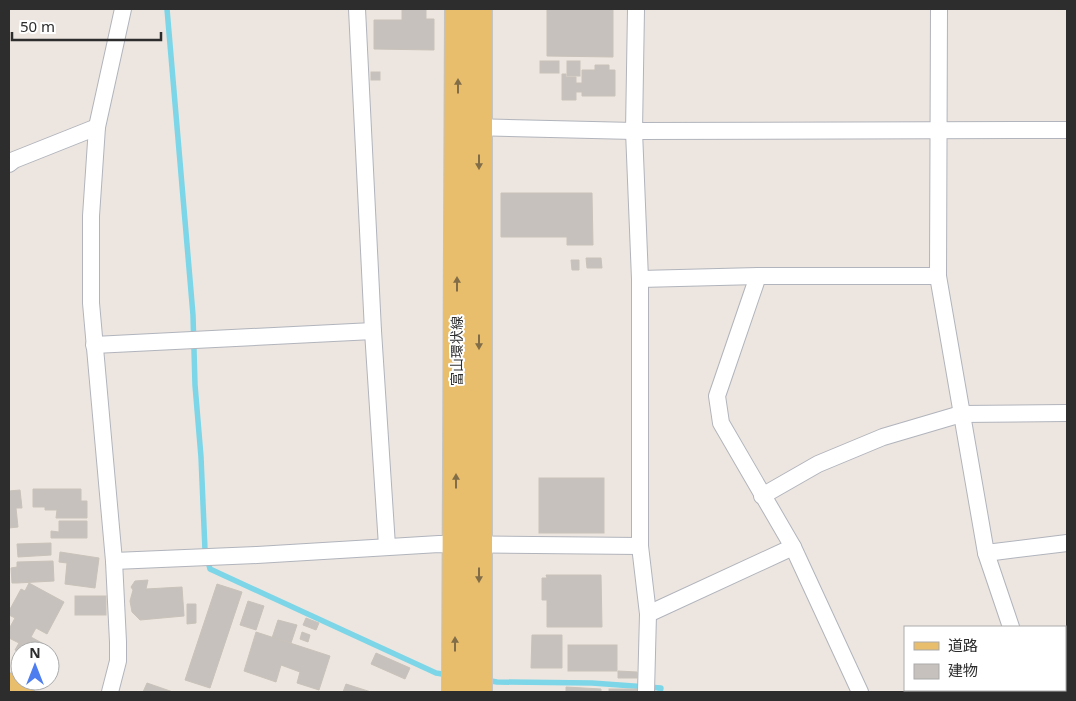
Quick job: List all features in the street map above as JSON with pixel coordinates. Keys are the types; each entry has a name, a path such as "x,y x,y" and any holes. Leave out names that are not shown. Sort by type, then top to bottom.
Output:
{"main road":[{"name":"富山環状線","path":"458,9 468,127 467,543 478,692"},
{"name":"富山環状線","path":"468,127 479,9"},
{"name":"富山環状線","path":"455,692 467,543"},
{"path":"9,686 20,692"}],"street":[{"path":"110,692 118,661 114,561 91,303 91,216 96,127 122,9"},
{"path":"357,9 373,331 387,546"},
{"path":"636,9 634,131 640,279 640,546 648,614 646,692"},
{"path":"939,9 938,276 986,553 1011,626"},
{"path":"9,164 14,160 96,127"},
{"path":"468,127 634,131 1067,130"},
{"path":"640,279 758,276 938,276"},
{"path":"758,276 717,396 721,423 793,547 860,692"},
{"path":"94,345 373,331"},
{"path":"762,496 818,464 883,437 962,414 1067,413"},
{"path":"114,561 467,543 640,546"},
{"path":"986,553 1067,543"},
{"path":"648,614 793,547"}],"building":[{"path":"402,9 426,9 426,19 434,19 434,50 374,49 374,20 402,20"},
{"path":"547,9 613,9 613,57 547,56"},
{"path":"540,61 559,61 559,73 540,73"},
{"path":"567,61 580,61 580,76 567,76"},
{"path":"595,65 609,65 609,70 615,70 615,96 582,96 582,92 576,92 576,100 562,100 562,74 566,74 566,77 576,77 576,83 582,83 582,70 595,70"},
{"path":"371,72 380,72 380,80 371,80"},
{"path":"501,193 592,193 593,245 567,245 567,237 501,237"},
{"path":"586,258 601,258 602,268 587,268"},
{"path":"571,260 579,260 579,270 572,270"},
{"path":"539,478 604,478 604,533 539,533"},
{"path":"33,489 81,489 81,501 87,501 87,518 56,518 57,510 33,507"},
{"path":"20,490 22,508 16,508 18,527 9,528 9,491"},
{"path":"59,521 87,521 87,538 51,538 51,531 59,532"},
{"path":"51,543 51,555 18,557 17,544"},
{"path":"60,552 99,558 95,588 65,584 67,563 59,562"},
{"path":"53,561 54,581 17,583 17,562"},
{"path":"17,567 17,583 12,583 11,568"},
{"path":"546,575 601,575 602,627 547,627 547,600 542,600 542,578 547,578"},
{"path":"148,580 146,589 182,587 184,616 140,620 132,612 130,601 133,590 131,587 135,581"},
{"path":"29,583 64,602 47,634 36,628 31,637 38,641 15,641 9,638 9,629 15,618 9,615 9,611 21,589 25,591"},
{"path":"217,584 242,592 210,688 185,680"},
{"path":"75,596 106,596 106,615 75,615"},
{"path":"248,601 264,606 256,630 240,625"},
{"path":"187,604 196,604 196,623 187,624"},
{"path":"306,618 319,623 316,630 303,625"},
{"path":"278,620 297,625 291,643 272,638"},
{"path":"256,632 330,656 319,690 297,683 300,672 281,665 276,682 244,671"},
{"path":"302,632 310,635 308,642 300,639"},
{"path":"532,635 562,635 562,668 531,668"},
{"path":"568,645 617,645 617,671 568,671"},
{"path":"376,653 410,668 405,679 371,664"},
{"path":"618,671 637,672 637,678 618,678"},
{"path":"147,683 173,692 143,692"},
{"path":"346,684 371,692 343,692"},
{"path":"566,687 601,689 601,692 566,692"},
{"path":"609,689 639,689 639,692 609,692"}],"waterway":[{"path":"167,9 193,315 195,385 201,457 205,550 210,569 436,673 448,675"},
{"path":"485,680 497,682 592,683 661,688 660,692"}]}
